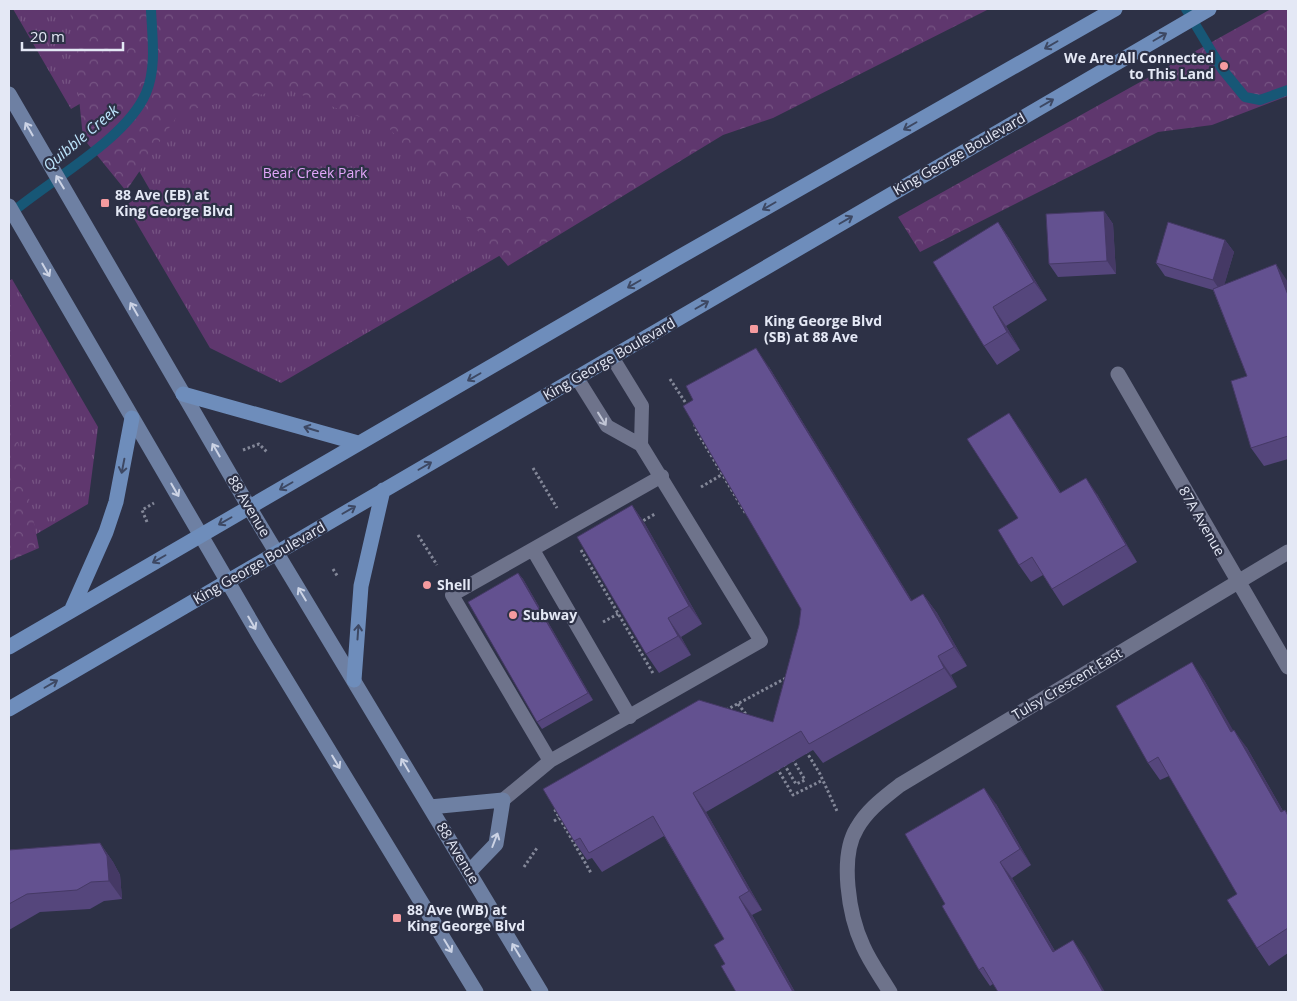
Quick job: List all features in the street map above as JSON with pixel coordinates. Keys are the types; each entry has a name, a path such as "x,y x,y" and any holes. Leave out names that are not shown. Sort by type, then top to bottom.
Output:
{"main road":[{"path":"9,647 358,443 1115,9"},
{"name":"King George Boulevard","path":"9,709 1209,9"},
{"name":"88 Avenue","path":"9,94 249,507 541,992"},
{"path":"9,206 228,581 476,992"},
{"path":"183,394 358,443"},
{"path":"70,611 106,532 116,502 132,418"},
{"path":"354,680 361,586 383,490"},
{"path":"430,807 504,800 496,844 469,872"}],"street":[{"name":"87A Avenue","path":"1118,374 1288,667"},
{"name":"Tulsy Crescent East","path":"890,992 862,946 847,888 849,851 856,829 872,807 900,785 1288,552"}],"lane":[{"path":"612,357 642,406 642,445"},
{"path":"504,800 550,761 761,641 642,445 607,426 576,378"},
{"path":"550,761 452,596 662,476"},
{"path":"533,550 630,717"}],"path":[{"path":"670,379 690,410"},
{"path":"696,417 695,428 747,516"},
{"path":"243,450 259,444 267,452"},
{"path":"534,468 560,513"},
{"path":"701,487 723,474"},
{"path":"147,522 142,510 155,502"},
{"path":"636,525 661,510"},
{"path":"418,535 437,565"},
{"path":"581,550 655,678"},
{"path":"584,555 593,550"},
{"path":"602,622 618,614"},
{"path":"721,713 787,677"},
{"path":"780,681 784,688"},
{"path":"738,704 750,718"},
{"path":"801,743 823,780 837,811"},
{"path":"780,756 796,784 805,780 787,750"},
{"path":"772,761 793,795 823,780"},
{"path":"562,803 554,808 591,873"},
{"path":"554,821 559,818"},
{"path":"524,867 538,848"}],"green space":[{"name":"Bear Creek Park","path":"13,9 923,9 281,383 210,348 126,205 150,190 95,95 71,109"},
{"path":"70,9 989,9 773,118 723,135 508,266 389,128 286,89 180,112 126,191 83,138"},
{"path":"1271,9 1288,9 1288,96 1212,125 1158,132 920,252 898,217"},
{"path":"12,279 98,427 88,504 9,550 9,281"},
{"path":"9,425 16,433 39,548 9,561"}],"building":[{"path":"1104,211 1107,261 1049,264 1046,214"},
{"path":"998,222 1034,282 993,307 1007,332 984,346 933,262"},
{"path":"1168,222 1225,240 1213,280 1156,263"},
{"path":"1276,264 1288,295 1288,436 1251,448 1231,381 1247,376 1213,289"},
{"path":"756,348 911,601 923,594 954,647 938,656 944,668 809,744 801,731 693,793 749,891 739,897 793,992 736,992 721,966 725,964 714,945 724,939 653,816 589,853 580,838 574,841 543,789 699,700 773,722 799,625 801,609 683,406 693,400 686,386"},
{"path":"1009,413 1060,493 1086,478 1126,545 1052,589 1032,557 1019,565 998,530 1018,518 967,439"},
{"path":"632,505 689,606 668,618 678,636 646,654 577,537"},
{"path":"518,573 588,693 537,722 468,602"},
{"path":"1192,662 1231,732 1234,730 1281,812 1285,810 1288,816 1288,928 1257,948 1227,900 1237,894 1158,757 1148,763 1116,706"},
{"path":"984,788 1020,849 1000,862 1053,952 1073,940 1103,992 998,992 983,967 979,970 942,906 945,904 905,834"},
{"path":"100,843 107,856 109,881 91,882 77,890 27,894 9,904 9,850"}],"waterway":[{"name":"Quibble Creek","path":"9,215 85,159 122,127 136,110 146,93 152,73 151,9"},
{"path":"1186,9 1222,69 1245,97 1260,100 1288,90"}],"place":[{"name":"We Are All Connected to This Land","path":"1224,66"},
{"name":"88 Ave (EB) at King George Blvd","path":"105,203"},
{"name":"King George Blvd (SB) at 88 Ave","path":"754,329"},
{"name":"Shell","path":"427,585"},
{"name":"Subway","path":"513,615"},
{"name":"88 Ave (WB) at King George Blvd","path":"397,918"}]}
